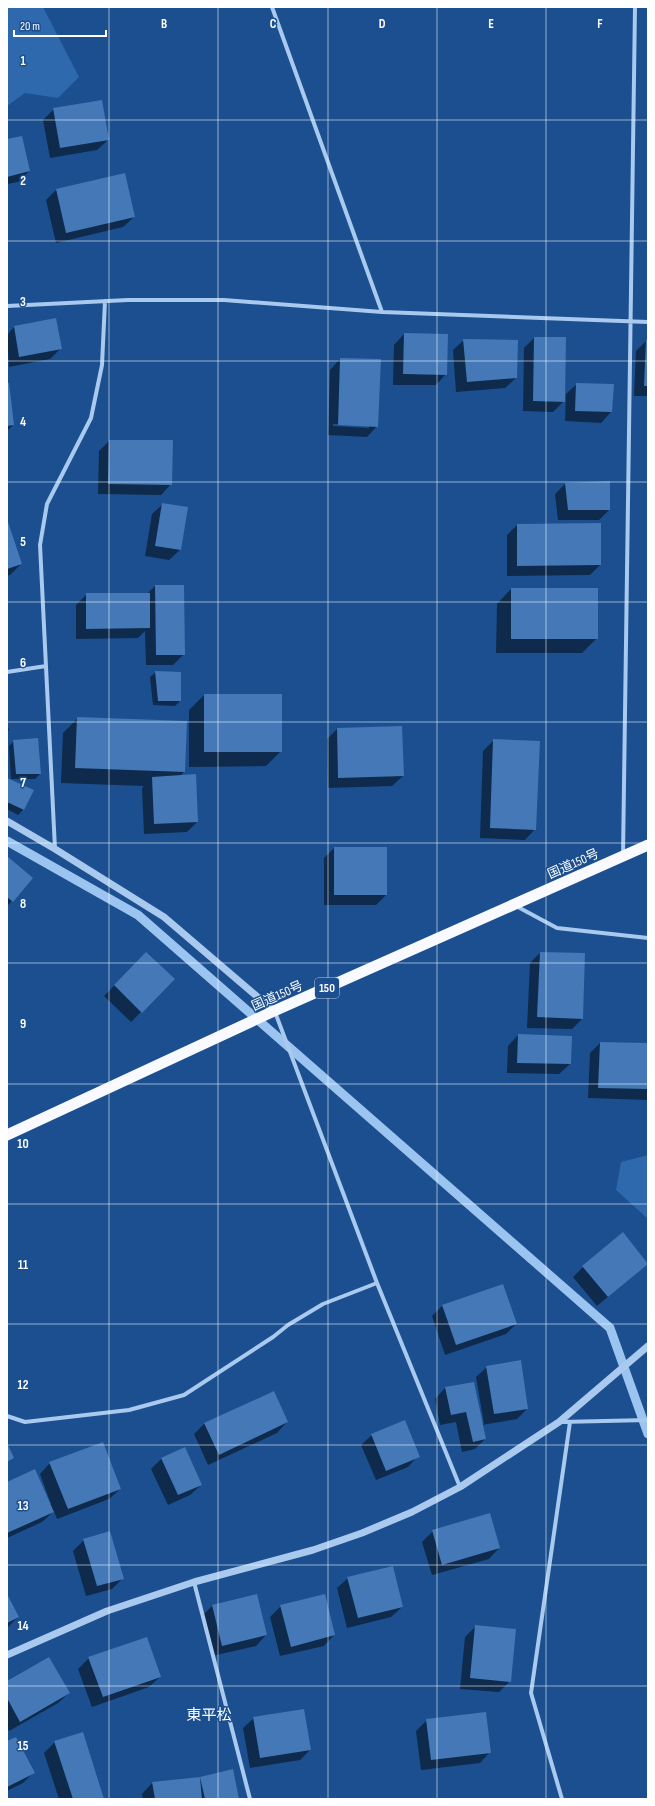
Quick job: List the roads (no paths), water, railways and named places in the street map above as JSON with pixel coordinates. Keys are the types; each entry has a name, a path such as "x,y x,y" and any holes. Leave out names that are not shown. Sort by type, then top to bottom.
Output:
{"highway":[{"name":"国道150号","path":"7,1135 274,1011 648,845"}],"street":[{"path":"272,7 382,312"},
{"path":"623,856 635,7"},
{"path":"7,306 105,301 224,300 382,312 648,322"},
{"path":"55,849 40,546 46,504 91,418 102,365 105,301"},
{"path":"7,672 46,666"},
{"path":"7,821 164,917 274,1011 377,1283 460,1487"},
{"path":"514,905 557,928 648,938"},
{"path":"7,1416 25,1422 129,1410 184,1395 273,1337 288,1325 323,1304 377,1283"},
{"path":"7,1655 107,1611 194,1582 313,1550 362,1533 412,1512 460,1487 559,1422 648,1346"},
{"path":"559,1422 648,1420"},
{"path":"562,1799 531,1693 570,1422"},
{"path":"194,1582 250,1799"}],"waterway":[{"path":"7,841 138,915 610,1328 648,1434"}],"district":[{"name":"東平松","path":"209,1715"}]}
